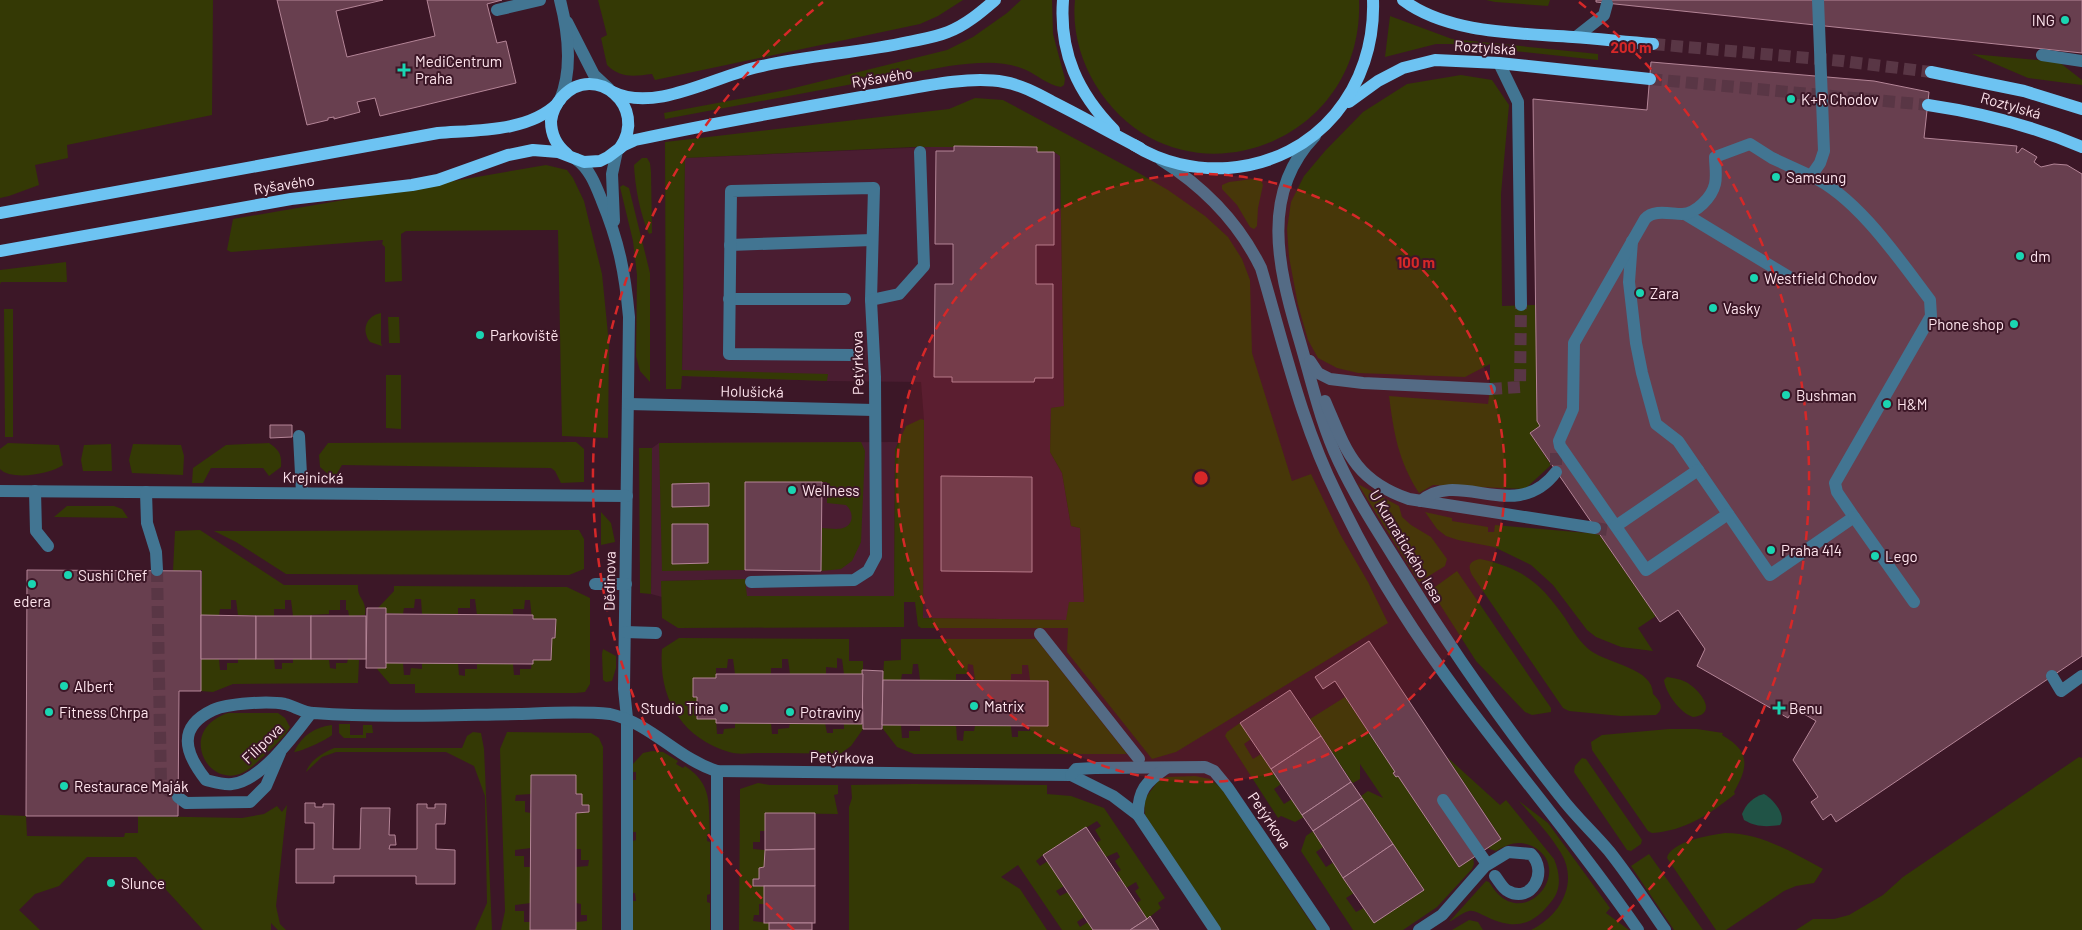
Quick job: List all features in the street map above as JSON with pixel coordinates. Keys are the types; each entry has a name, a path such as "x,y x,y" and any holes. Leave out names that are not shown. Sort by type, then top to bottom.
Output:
{"main road":[{"name":"Ryšavého","path":"0,213 438,133 483,131 535,120 548,112 572,89 585,85 598,86 629,98 682,92 757,67 922,39 957,27 976,16 995,0"},
{"path":"1062,0 1062,25 1066,49 1081,89 1098,113 1115,130 1140,148 1169,161 1198,168 1239,167 1273,158 1292,150 1324,127 1350,94 1364,66 1372,36 1373,0"},
{"name":"Roztylská","path":"1403,0 1439,19 1464,26 1520,34 1653,44"},
{"name":"Roztylská","path":"1334,116 1364,91 1403,68 1435,60 1499,63 1650,79"},
{"name":"Roztylská","path":"1931,72 2024,91 2082,109"},
{"name":"Ryšavého","path":"0,251 291,199 412,185 438,180 508,155 533,150 546,150 591,162 600,161 635,140 736,119 910,89 984,81 1004,82 1034,92 1140,148"},
{"path":"612,91 623,102 628,116 628,130 619,149"},
{"path":"558,102 552,116 552,129 560,147 573,158"},
{"name":"Roztylská","path":"1928,105 1969,110 2008,119 2082,147"}],"street":[{"path":"497,10 540,0"},
{"path":"558,102 566,82 568,68 564,16 560,0"},
{"path":"1811,176 1820,163 1824,151 1818,0"},
{"path":"1576,37 1604,15 1607,4"},
{"path":"564,16 594,76 612,91"},
{"path":"2042,55 2082,61"},
{"path":"1499,63 1518,102 1521,305"},
{"name":"U Kunratického lesa","path":"1324,127 1311,140 1291,170 1284,185 1279,209 1278,239 1283,279 1324,423 1340,465 1371,520 1460,662 1562,799 1620,865 1665,930"},
{"path":"1728,514 1646,570 1560,446 1559,441 1573,409 1574,343 1648,215 1662,213 1685,214 1696,210 1704,202 1715,185 1715,157 1750,144 1772,158 1826,182 1845,196 1906,268 1930,300 1931,316 1835,483 1836,492 1914,602"},
{"name":"Dědinova","path":"619,149 613,164 612,181 615,234 626,284 629,317 624,689 627,718 626,930"},
{"path":"871,300 899,294 924,266 920,152"},
{"path":"1153,155 1176,170 1214,202 1243,235 1260,268 1301,406 1320,458 1358,537 1398,606 1447,675 1602,879 1638,930"},
{"name":"Dědinova","path":"573,158 586,168 615,234"},
{"name":"Petýrkova","path":"730,244 731,191 874,188 871,300 875,377 876,556 868,571 854,580 838,582 751,582"},
{"path":"1685,214 1789,276"},
{"path":"852,355 729,354 730,244 872,240"},
{"path":"1632,241 1629,282 1636,342 1656,424 1678,441 1770,574 1854,517"},
{"path":"729,299 845,299"},
{"path":"1304,353 1318,373 1330,379 1363,383 1490,389"},
{"path":"1304,353 1337,431 1354,464 1370,479 1394,494 1421,501 1595,528"},
{"name":"Holušická","path":"628,404 874,410"},
{"path":"299,436 302,493"},
{"path":"1616,526 1698,470"},
{"path":"1421,501 1436,491 1446,490 1503,497 1520,494 1542,487 1556,472"},
{"name":"Krejnická","path":"0,491 627,496"},
{"path":"35,491 36,531 48,546"},
{"path":"146,492 147,523 156,552 157,570"},
{"path":"595,584 626,584"},
{"path":"625,632 656,633"},
{"path":"1040,634 1139,759"},
{"path":"2052,676 2061,691 2082,676"},
{"name":"Filipova","path":"311,713 282,750 245,780 232,784 206,780 192,761 187,742 188,732 194,722 214,710 231,704 284,704 311,713 395,716 602,713 627,718"},
{"name":"Petýrkova","path":"627,718 638,723 702,767 716,771 1071,774 1114,796 1138,815 1215,930"},
{"path":"178,797 186,802 250,802 266,786 282,750"},
{"name":"Petýrkova","path":"1071,774 1076,770 1095,768 1205,767 1214,771 1221,777 1324,930"},
{"path":"1138,815 1138,801 1143,788 1150,779 1166,768"},
{"path":"716,771 717,930"},
{"path":"1442,800 1488,864"},
{"path":"1419,930 1442,915 1488,864 1508,852 1531,854 1538,866 1539,876 1535,886 1524,893 1506,891 1495,876"}],"shaded area":[{"path":"0,0 213,0 212,115 67,145 68,158 35,165 39,185 0,198"},
{"path":"598,0 963,0 938,16 920,24 655,80 652,74 623,75 607,65 601,38 607,35"},
{"path":"1021,0 1052,0 1053,34 1065,79 1064,85 1061,87 1008,64 969,64 949,66 665,119 664,113 786,90 947,50 973,37 1007,13"},
{"path":"1075,0 1359,0 1353,52 1331,95 1299,127 1258,147 1214,154 1170,146 1129,124 1095,84 1085,64 1076,33"},
{"path":"1486,0 1550,0 1548,6"},
{"path":"1390,16 1452,39 1598,54 1598,60 1451,44 1436,44 1385,57"},
{"path":"1972,54 2059,62 2082,80 2082,85 2028,78"},
{"path":"1461,75 1492,80 1509,105 1501,194 1502,306 1536,305 1537,421 1540,426 1530,433 1551,465 1525,489 1433,485 1419,493 1406,469 1398,446 1389,396 1488,404 1490,364 1465,377 1358,373 1337,368 1318,358 1308,340 1298,305 1289,257 1287,229 1291,202 1304,176 1325,151 1363,112 1407,84"},
{"path":"975,98 1003,100 1137,172 1168,190 1205,216 1228,237 1242,259 1250,280 1252,353 1292,481 1311,474 1340,534 1368,582 1388,623 1176,752 1152,759 1067,652 1068,628 921,628 918,626 915,602 904,602 904,627 678,628 662,618 661,581 745,579 747,596 894,596 895,450 906,426 921,419 924,420 923,618 1066,620 1069,602 1084,602 1080,528 1071,526 1062,473 1050,452 1051,408 1064,406 1060,156 1054,152 1037,152 1036,147 913,147 685,158 682,370 828,374 827,381 682,376 681,389 666,389 665,142 949,109"},
{"path":"954,146 1037,147 1037,152 1054,152 1060,155 1064,407 1051,408 1050,452 1062,473 1071,526 1080,528 1084,603 1066,620 923,618 924,420 921,382 682,376 685,158"},
{"path":"642,158 647,158 650,163 651,172 652,233 649,234 637,191 634,165"},
{"path":"546,165 567,170 573,178 584,201 602,274 609,344 608,438 562,436 558,230 406,231 401,234 402,281 385,282 385,247 382,244 383,240 231,252 227,250 233,219"},
{"path":"1260,178 1263,185 1258,208 1257,226 1254,229 1250,227 1237,205 1222,189 1222,185 1229,182"},
{"path":"623,185 629,188 650,273 650,382 640,371 636,356 637,275 633,241 620,187"},
{"path":"66,262 67,282 1,282 0,284 0,270"},
{"path":"4,309 13,309 13,437 5,437"},
{"path":"381,313 382,346 370,342 366,333 369,320"},
{"path":"388,317 399,317 400,343 389,343"},
{"path":"386,375 401,375 401,429 386,428"},
{"path":"576,442 584,449 584,482 561,483 555,471 551,468 342,465 336,475 328,474 320,467 319,455 328,443"},
{"path":"861,442 865,451 861,542 852,561 841,569 821,571 822,528 843,528 850,524 852,517 846,505 827,503 827,482 745,482 745,570 662,571 659,443","holes":["709,483 709,506 672,507 672,484","672,524 708,524 708,563 672,564"]},
{"path":"898,442 895,451 894,596 746,596 745,579 662,581 662,597 651,594 652,448 659,443"},
{"path":"8,443 59,445 63,465 50,471 31,475 5,473 0,469 0,449"},
{"path":"269,443 279,453 281,467 269,476 263,468 211,468 203,483 192,483 193,468 226,445"},
{"path":"111,444 112,471 83,471 81,460 84,445"},
{"path":"133,444 181,445 184,456 183,475 132,473 129,460"},
{"path":"639,448 652,448 651,594 640,593"},
{"path":"1358,484 1399,506 1402,517 1431,537 1447,559 1445,566 1419,582"},
{"path":"67,506 114,506 122,509 128,518 54,517"},
{"path":"601,512 611,523 615,542 601,545"},
{"path":"1425,512 1452,518 1452,521 1488,527 1488,532 1494,532 1495,525 1599,534 1656,616 1638,628 1653,651 1621,647 1596,637 1587,630 1553,585 1531,565 1494,547 1446,536 1437,529"},
{"path":"200,530 284,585 358,585 359,594 365,605 365,615 349,616 348,610 346,610 346,600 340,600 340,610 329,610 329,614 293,616 291,600 285,600 285,609 274,609 274,616 238,615 236,600 231,600 231,609 220,609 219,616 201,615 202,570 173,571 175,531"},
{"path":"579,530 584,539 584,569 569,575 286,574 236,542 214,531"},
{"path":"1480,559 1507,567 1529,578 1556,605 1576,636 1587,648 1599,656 1638,672 1646,678 1660,704 1659,712 1656,715 1621,716 1569,711 1563,708 1472,575 1470,564"},
{"path":"1457,571 1551,708 1551,712 1532,715 1525,712 1476,661 1432,592 1435,587"},
{"path":"394,586 567,587 590,598 590,684 585,692 576,693 415,693 415,684 390,684 377,669 383,662 403,663 404,675 410,675 411,668 422,669 422,663 458,663 459,675 465,676 465,669 477,669 477,664 513,664 514,675 520,675 520,669 531,669 532,660 550,660 550,638 554,638 554,620 532,619 530,600 525,600 524,609 513,609 513,615 477,615 475,599 470,599 470,608 458,608 458,615 422,614 421,599 415,599 414,608 404,608 403,614 382,613 377,609 394,591"},
{"path":"679,638 849,639 849,661 863,661 863,674 844,674 842,659 837,658 837,668 826,667 826,674 790,674 788,659 782,659 782,668 771,668 771,674 735,674 733,659 728,659 727,668 716,668 716,678 693,678 693,697 697,697 697,719 716,719 717,734 723,734 724,729 735,728 735,723 771,723 772,734 778,734 778,729 789,728 790,723 825,723 827,733 833,733 833,729 844,729 844,723 862,724 863,729 851,746 840,754 736,753 712,746 686,726 676,713 664,683 662,649"},
{"path":"901,639 1036,639 1127,754 914,754 897,747 883,729 883,725 901,725 902,738 909,738 909,731 920,731 920,725 956,725 957,740 963,741 964,731 974,731 975,726 1011,726 1012,737 1018,737 1018,731 1030,731 1030,726 1048,726 1049,681 1030,680 1028,665 1022,665 1022,674 1011,674 1011,680 975,680 973,665 968,664 967,674 956,674 956,680 920,680 918,664 913,664 912,674 902,674 901,680 883,680 884,661 901,660"},
{"path":"603,649 616,656 616,668 612,681 606,682 603,680"},
{"path":"201,659 219,659 220,670 227,670 227,663 238,663 238,659 274,659 275,669 282,669 282,663 293,663 293,659 329,660 330,668 336,669 336,663 347,663 348,659 359,660 358,683 233,684 213,692 201,691"},
{"path":"1667,677 1684,681 1701,695 1706,706 1705,711 1701,715 1693,717 1688,715 1674,702 1665,685 1664,680"},
{"path":"1345,697 1394,773 1398,776 1459,867 1473,857 1474,864 1472,869 1437,907 1403,930 1353,930 1301,851 1306,836 1313,831 1323,847 1316,852 1326,867 1334,862 1354,893 1346,898 1356,912 1364,908 1374,923 1424,890 1361,796 1368,791 1383,798 1360,764 1360,779 1352,782 1310,719"},
{"path":"228,713 278,713 285,718 290,727 279,742 255,764 244,772 231,776 219,773 209,766 203,756 201,744 204,732 212,721"},
{"path":"1240,723 1251,739 1244,744 1253,759 1261,754 1281,784 1274,789 1284,804 1292,799 1304,817 1295,822 1281,816 1278,818 1225,736 1227,732"},
{"path":"339,724 350,724 350,735 363,735 363,725 372,725 373,733 366,733 366,738 344,738 339,733"},
{"path":"332,725 332,735 308,748 294,752 301,741 310,733"},
{"path":"1669,729 1697,729 1723,733 1722,735 1738,747 1742,753 1744,767 1734,792 1735,794 1716,808 1686,825 1664,832 1652,833 1648,831 1592,750 1591,742 1602,735"},
{"path":"473,732 481,733 484,749 492,930 475,930 487,903 485,796 474,766 446,752 336,752 322,757 306,772 314,760 334,748 462,748 467,736"},
{"path":"507,732 591,733 599,738 603,747 602,930 576,930 576,922 587,921 587,915 581,915 581,904 576,903 576,867 588,866 589,860 581,860 581,849 576,849 576,813 589,811 589,805 582,805 582,794 576,794 576,775 532,775 531,794 516,795 515,801 525,801 525,812 531,813 531,848 515,850 515,856 524,856 524,867 531,867 531,903 515,905 515,911 524,911 524,922 530,922 530,930 501,930 505,911 500,749"},
{"path":"652,751 663,752 678,761 676,764 683,768 685,766 694,773 705,787 709,803 710,833 707,834 707,841 710,842 710,894 707,895 707,902 710,903 710,930 633,930 632,901 636,901 635,893 633,893 633,841 636,840 636,832 633,832 633,780 636,780 636,772 633,772 633,764 643,753"},
{"path":"1447,757 1500,805 1506,800 1554,859 1559,876 1557,892 1544,910 1530,921 1506,924 1469,911 1449,922 1486,881 1489,882 1498,894 1510,902 1523,903 1534,898 1543,890 1548,879 1549,867 1544,855 1527,844 1505,846 1496,851 1487,848 1501,838"},
{"path":"2079,757 2082,758 2082,930 1796,930 1813,919 1834,919 1849,915 1883,895 1903,877"},
{"path":"1582,758 1586,759 1642,840 1641,844 1631,851 1627,850 1574,772 1575,766"},
{"path":"1195,776 1210,779 1221,788 1316,930 1221,930 1145,815 1144,800 1158,781 1167,777"},
{"path":"758,783 770,785 838,785 838,794 834,795 838,814 765,813 765,831 760,831 760,842 753,842 753,849 765,850 765,867 760,868 760,878 753,879 753,885 765,886 765,904 759,904 759,915 754,915 753,921 769,923 769,930 739,930 740,789"},
{"path":"851,785 1047,785 1047,794 1071,796 1104,808 1165,898 1158,903 1161,908 1147,919 1137,903 1141,900 1135,891 1139,888 1136,882 1126,888 1116,873 1121,870 1115,861 1120,857 1117,852 1106,857 1096,843 1101,840 1095,830 1101,826 1097,821 1036,861 1040,866 1048,861 1064,886 1056,891 1060,896 1068,892 1084,917 1077,922 1080,927 1088,922 1093,930 1062,930 1018,865 1001,877 1020,889 1047,930 849,930 849,807 852,798"},
{"path":"1764,794 1778,808 1782,817 1780,825 1761,826 1744,820 1742,814 1748,804 1756,797"},
{"path":"1519,801 1548,823 1610,908 1606,913 1629,930 1531,930 1541,924 1558,907 1564,897 1568,876 1566,864 1557,846"},
{"path":"287,805 276,906 280,924 286,930 278,930 271,923 271,930 203,930 136,857 87,857 59,886 35,894 19,910 40,930 0,930 0,815 26,816 27,836 124,837 125,833 138,833 138,816 242,818 264,814 277,806 282,812"},
{"path":"1725,833 1751,836 1764,840 1788,850 1823,869 1814,883 1796,886 1784,891 1726,930 1716,930 1667,858 1675,848 1692,840"},
{"path":"1649,854 1703,930 1674,930 1631,866"},
{"path":"1469,920 1478,922 1483,930 1452,930"}],"building":[{"name":"MediCentrum Praha","path":"277,0 383,0 336,11 347,57 435,36 427,0 502,0 487,4 497,43 506,41 516,83 380,116 375,98 357,102 360,112 334,119 334,117 328,118 328,120 307,125"},
{"path":"1596,0 2082,0 2082,53 1596,2"},
{"path":"1651,62 1874,81 1929,92 1924,138 2017,146 2016,152 2018,153 2022,148 2037,157 2034,162 2041,167 2054,164 2067,165 2082,174 2082,656 1836,822 1831,814 1823,820 1811,802 1818,797 1793,760 1816,721 1794,708 1788,718 1697,666 1705,649 1678,610 1660,622 1530,433 1540,426 1537,421 1533,99 1647,110"},
{"path":"954,146 1037,147 1037,152 1054,152 1054,245 1036,245 1036,284 1053,284 1053,378 1035,378 1034,382 952,382 952,377 934,377 935,284 953,284 953,244 935,244 936,151 954,151"},
{"path":"270,425 292,425 292,437 270,438"},
{"path":"941,476 1032,477 1032,572 941,571"},
{"path":"745,482 822,482 821,571 745,570"},
{"path":"709,483 709,506 672,507 672,484"},
{"path":"672,524 708,524 708,563 672,564"},
{"path":"27,570 201,571 201,691 179,691 178,816 26,816"},
{"path":"367,608 386,608 386,668 366,668"},
{"path":"386,614 533,615 533,619 556,619 555,638 552,638 551,660 533,660 533,664 386,663"},
{"path":"201,615 256,616 256,659 201,659"},
{"path":"256,616 311,616 311,659 256,659"},
{"path":"311,616 366,616 366,659 311,659"},
{"path":"1369,641 1501,839 1459,867 1398,776 1396,777 1393,773 1395,772 1335,681 1323,689 1315,677"},
{"path":"862,670 883,671 882,729 863,729"},
{"path":"716,674 863,674 862,724 716,723 716,719 697,719 697,697 693,697 693,678 716,678"},
{"path":"883,680 1048,681 1048,726 882,725"},
{"path":"1290,690 1321,736 1271,769 1240,723"},
{"path":"1321,736 1351,782 1302,815 1271,769"},
{"path":"531,775 576,775 576,794 582,794 582,805 589,805 589,812 576,813 576,930 530,930"},
{"path":"1351,782 1362,798 1313,831 1302,815"},
{"path":"1362,798 1393,844 1343,878 1313,831"},
{"path":"305,803 315,803 315,807 323,807 323,804 334,804 333,849 360,849 361,808 390,808 389,835 395,835 396,845 390,845 389,849 417,849 417,804 427,804 427,808 435,808 435,804 446,804 445,824 436,824 436,849 455,850 455,884 416,884 416,876 334,876 334,883 296,883 296,849 314,849 314,823 305,823"},
{"path":"765,813 815,813 815,849 765,850"},
{"path":"1086,827 1147,919 1130,930 1093,930 1043,855"},
{"path":"1393,844 1424,890 1374,923 1343,878"},
{"path":"815,849 815,886 753,886 753,879 759,879 759,868 764,867 765,850"},
{"path":"764,886 815,886 815,923 764,923"},
{"path":"1150,916 1159,930 1130,930 1147,919"},
{"path":"769,923 812,923 812,930 769,930"}],"tunnel":[{"path":"1653,44 1842,61 1931,72"},
{"path":"1650,79 1928,105"},
{"path":"1490,389 1520,387 1521,305"},
{"path":"1556,453 1556,472"},
{"path":"1595,528 1608,530"},
{"path":"157,570 161,786 178,797"}],"place":[{"name":"ING","path":"2065,20"},
{"name":"MediCentrum Praha","path":"404,70"},
{"name":"K+R Chodov","path":"1791,99"},
{"name":"Samsung","path":"1776,177"},
{"name":"dm","path":"2020,256"},
{"name":"Westfield Chodov","path":"1754,278"},
{"name":"Zara","path":"1640,293"},
{"name":"Vasky","path":"1713,308"},
{"name":"Phone shop","path":"2014,324"},
{"name":"Parkoviště","path":"480,335"},
{"name":"Bushman","path":"1786,395"},
{"name":"H&M","path":"1887,404"},
{"name":"Wellness","path":"792,490"},
{"name":"Praha 414","path":"1771,550"},
{"name":"Lego","path":"1875,556"},
{"name":"Sushi Chef","path":"68,575"},
{"name":"edera","path":"32,584"},
{"name":"Albert","path":"64,686"},
{"name":"Matrix","path":"974,706"},
{"name":"Studio Tina","path":"724,708"},
{"name":"Benu","path":"1779,708"},
{"name":"Fitness Chrpa","path":"49,712"},
{"name":"Potraviny","path":"790,712"},
{"name":"Restaurace Maják","path":"64,786"},
{"name":"Slunce","path":"111,883"}]}
